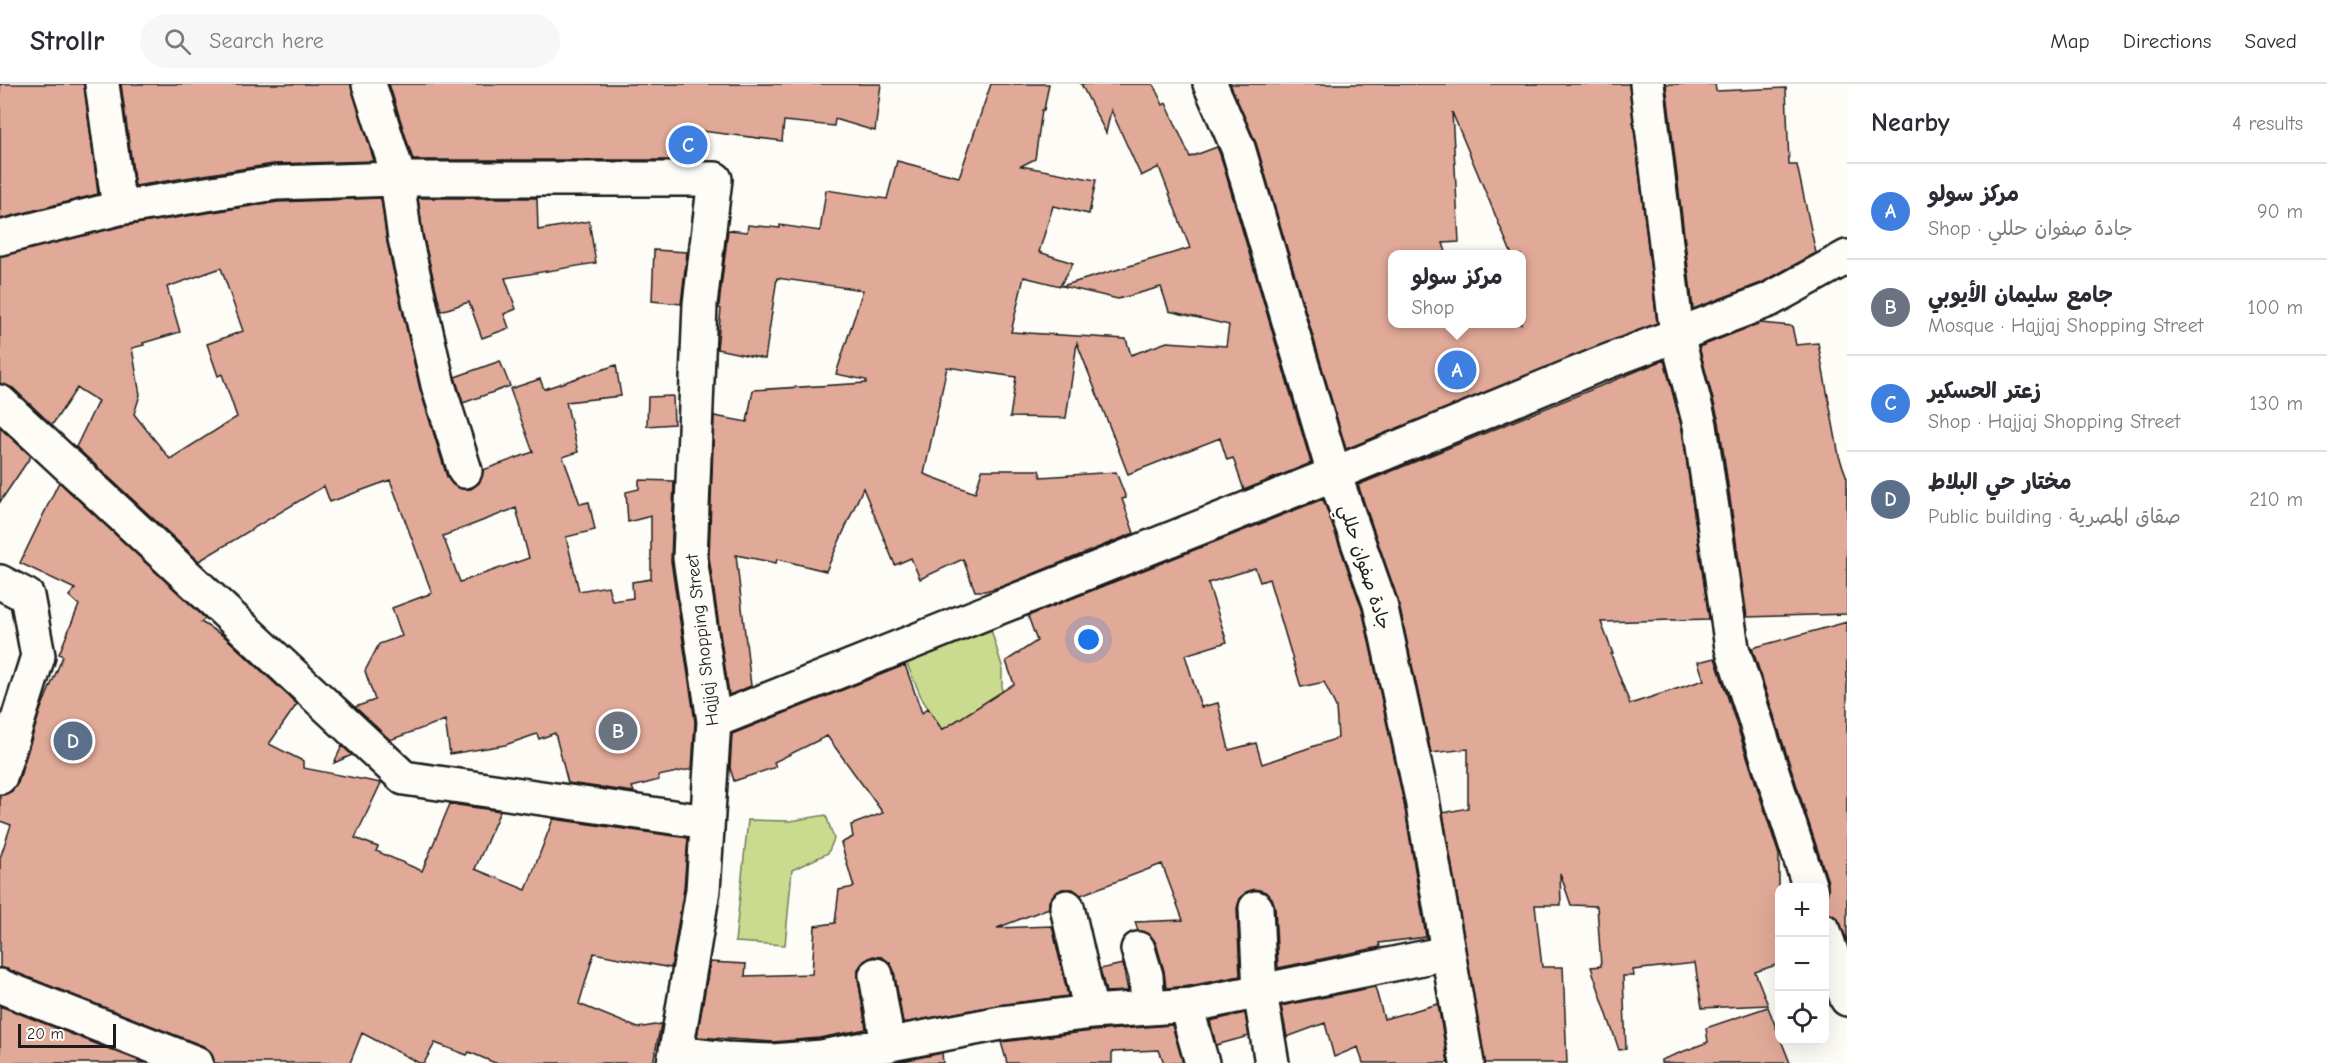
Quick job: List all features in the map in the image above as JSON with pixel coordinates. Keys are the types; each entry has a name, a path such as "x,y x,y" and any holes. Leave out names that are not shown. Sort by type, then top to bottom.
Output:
{"street":[{"path":"102,84 119,208"},
{"path":"369,84 395,165 405,238 438,385 465,471"},
{"name":"جادة صفوان حللي","path":"1210,84 1238,148 1334,474 1380,604 1422,799 1467,1063"},
{"path":"1647,84 1677,335 1700,425 1732,648 1808,883"},
{"path":"0,238 119,208 276,183 396,179"},
{"name":"Hajjaj Shopping Street","path":"396,179 715,179 700,304 690,558 714,721 703,890 675,1058"},
{"path":"714,721 1334,474 1598,364 1769,300 1847,257"},
{"path":"0,402 404,778 707,822"},
{"path":"0,582 27,596 38,656 0,777"},
{"path":"1067,907 1090,1012"},
{"path":"1256,908 1260,992 1272,1063"},
{"path":"1826,937 1847,999"},
{"path":"1138,949 1146,976 1148,1008"},
{"path":"675,1058 773,1061 822,1057 1001,1023 1090,1012 1186,1006 1447,953"},
{"path":"876,975 888,1045"},
{"path":"0,987 196,1063"},
{"path":"1186,1006 1202,1063"}],"green space":[{"path":"989,623 1002,666 1002,693 942,730 922,699 904,657"},
{"path":"826,815 834,839 828,853 792,870 785,945 735,942 748,820 790,821"}],"building":[{"path":"0,84 84,84 98,194 0,219"},
{"path":"121,84 351,84 374,161 273,164 135,186"},
{"path":"389,84 881,84 875,131 835,119 834,126 784,121 782,141 694,130 697,160 413,160"},
{"path":"991,84 1049,84 1044,110 1042,110 1035,159 1021,166 1096,180 1089,214 1053,206 1039,252 1073,263 1060,286 1024,277 1011,332 1126,339 1131,355 1167,342 1226,346 1229,325 1169,311 1161,287 1118,299 1062,286 1190,248 1159,167 1141,176 1111,110 1106,133 1081,84 1153,84 1163,105 1166,103 1190,157 1217,147 1220,154 1311,463 1244,490 1233,458 1227,460 1220,438 1128,474 1077,343 1066,418 1010,417 1016,377 947,367 924,474 975,493 982,470 1039,470 1041,477 1116,472 1126,498 1122,499 1134,533 1003,586 975,591 963,559 920,579 911,558 895,565 863,488 826,571 777,559 776,563 736,555 751,686 729,695 709,557 714,416 747,422 753,390 866,383 866,380 836,374 863,290 777,278 765,359 717,349 721,309 719,305 728,230 747,232 748,225 780,228 780,225 820,231 826,190 887,199 897,161 959,177"},
{"path":"1230,84 1629,84 1657,323 1346,449 1256,143","holes":["1452,112 1510,250 1526,250 1526,328 1388,328 1388,250 1445,250 1443,243 1459,242"]},
{"path":"1666,84 1715,84 1716,91 1786,88 1789,165 1797,165 1816,253 1761,283 1693,309"},
{"path":"381,198 387,242 420,389 447,477 453,485 462,489 471,489 479,483 483,470 533,452 510,389 540,379 544,389 616,365 621,396 566,402 578,452 563,457 580,504 589,502 595,530 566,537 579,591 608,586 612,601 633,598 632,582 651,579 651,516 628,522 626,492 639,489 639,480 674,481 671,561 695,722 692,769 658,776 659,780 632,787 634,792 568,783 555,733 539,739 537,734 505,745 450,754 445,720 390,740 355,707 375,700 365,671 379,644 402,636 392,608 432,593 390,480 330,502 324,486 199,561 76,447 98,401 77,388 52,425 13,388 0,384 0,256 123,226 278,202","holes":["221,268 243,331 207,344 218,376 222,374 237,417 170,459 134,414 140,395 132,348 180,332 167,287","516,508 529,558 460,582 443,536"]},
{"path":"418,198 537,198 538,230 589,221 596,263 505,278 516,309 504,314 509,328 482,338 469,302 441,311 423,235"},
{"path":"654,250 687,252 681,304 652,301"},
{"path":"1760,323 1792,326 1796,345 1818,343 1839,456 1847,478 1847,614 1747,617 1719,422 1699,347"},
{"path":"1664,360 1682,429 1709,619 1601,622 1630,704 1704,680 1698,662 1715,658 1779,855 1779,883 1775,883 1775,965 1755,972 1768,1005 1702,1008 1695,963 1633,970 1634,976 1623,976 1626,1049 1619,1050 1591,967 1601,966 1597,906 1571,905 1560,873 1561,905 1535,905 1542,967 1563,967 1567,1063 1485,1063 1443,813 1468,808 1468,749 1431,753 1398,600 1358,485"},
{"path":"500,361 510,386 463,403 455,377"},
{"path":"673,396 674,424 647,426 648,397"},
{"path":"0,428 31,456 0,502"},
{"path":"59,482 205,618 201,622 225,637 297,704 269,744 303,761 303,768 381,783 355,838 378,847 376,851 422,871 450,804 500,811 475,869 526,890 553,819 688,838 684,888 671,968 594,953 579,1004 638,1028 661,1024 653,1063 495,1063 469,1052 467,1055 435,1043 424,1063 419,1063 362,1033 350,1063 214,1063 211,1052 203,1046 0,968 0,858 11,825 0,821 0,795 12,791 18,783 40,711 63,656 59,654 79,605 69,596 75,589 20,563"},
{"path":"1323,499 1362,609 1404,803 1426,937 1379,943 1380,947 1278,968 1275,907 1272,898 1265,892 1255,889 1246,892 1237,908 1240,976 1166,988 1156,943 1150,935 1138,931 1135,922 1183,920 1162,864 1081,895 1073,889 1062,889 1049,901 1049,908 997,928 1052,926 1068,996 998,1005 903,1023 894,971 890,963 882,957 873,956 864,961 858,969 866,1029 819,1038 773,1042 697,1037 710,962 746,964 745,976 812,974 815,926 835,923 839,890 854,887 841,843 853,837 851,825 883,813 827,736 774,762 776,767 734,781 730,768 732,734 905,665 922,713 928,708 942,730 1014,684 1006,661 1037,641 1028,616","holes":["1255,568 1260,582 1269,579 1301,687 1324,682 1336,707 1338,738 1262,764 1256,743 1229,750 1218,703 1201,707 1185,655 1227,642 1208,583"]},
{"path":"1847,622 1847,940 1837,917 1829,915 1829,883 1752,648"},
{"path":"342,746 352,755 334,763"},
{"path":"1123,964 1128,991 1106,992 1100,969"},
{"path":"1375,987 1384,1019 1438,1004 1448,1063 1363,1063 1358,1047 1334,1057 1325,1023 1287,1037 1281,1006"},
{"path":"0,1006 145,1063 0,1063"},
{"path":"1768,1007 1775,1025 1775,1045 1783,1045 1790,1063 1661,1063 1661,1060 1708,1042 1706,1028"},
{"path":"1245,1013 1249,1036 1216,1045 1210,1021"},
{"path":"1172,1025 1183,1063 1164,1063 1159,1050 1112,1052 1112,1063 1007,1063 1001,1042 1093,1031"},
{"path":"942,1053 943,1063 893,1063"}],"place":[{"name":"زعتر الحسكير","path":"688,145"},
{"name":"مركز سولو","path":"1457,370"},
{"name":"جامع سليمان الأيوبي","path":"618,731"},
{"name":"مختار حي البلاط","path":"73,741"}]}
